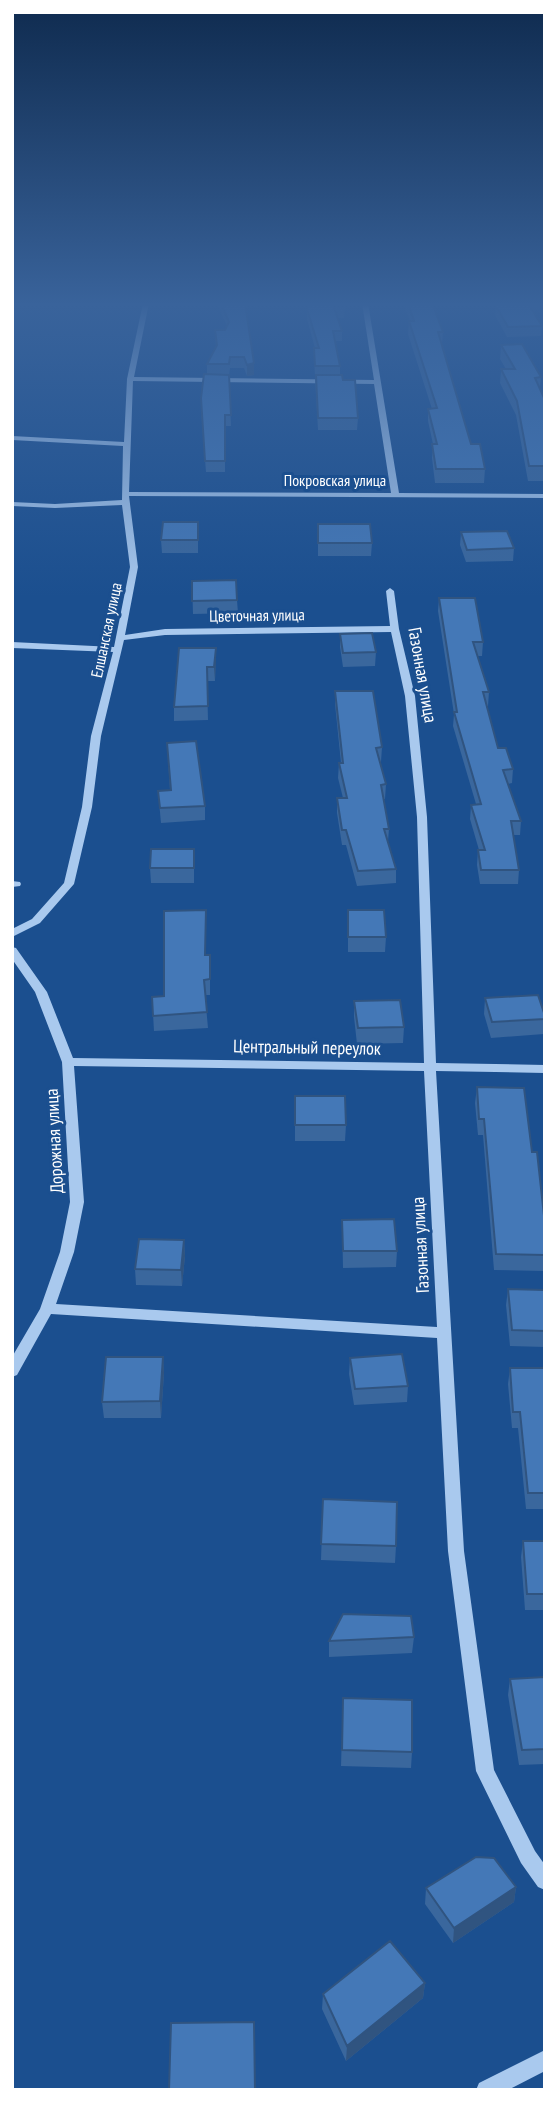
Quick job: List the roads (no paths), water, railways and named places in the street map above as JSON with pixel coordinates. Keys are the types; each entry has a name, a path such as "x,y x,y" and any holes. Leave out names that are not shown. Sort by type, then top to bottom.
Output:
{"street":[{"name":"Елшанская улица","path":"12,934 36,921 69,884 87,807 96,736 121,638 134,567 125,498 129,401"},
{"path":"380,401 395,495"},
{"path":"12,438 128,444"},
{"name":"Покровская улица","path":"12,504 55,506 125,498 545,496"},
{"name":"Газонная улица","path":"390,592 410,696 422,817 430,1066 456,1551 485,1771 528,1857 545,1881"},
{"name":"Цветочная улица","path":"121,638 165,632 395,629"},
{"path":"12,645 118,650"},
{"name":"Дорожная улица","path":"12,950 41,992 68,1062 77,1202 67,1252 47,1309 12,1371"},
{"name":"Центральный переулок","path":"68,1062 545,1069"},
{"path":"47,1309 444,1333"},
{"path":"486,2090 545,2060"}]}
